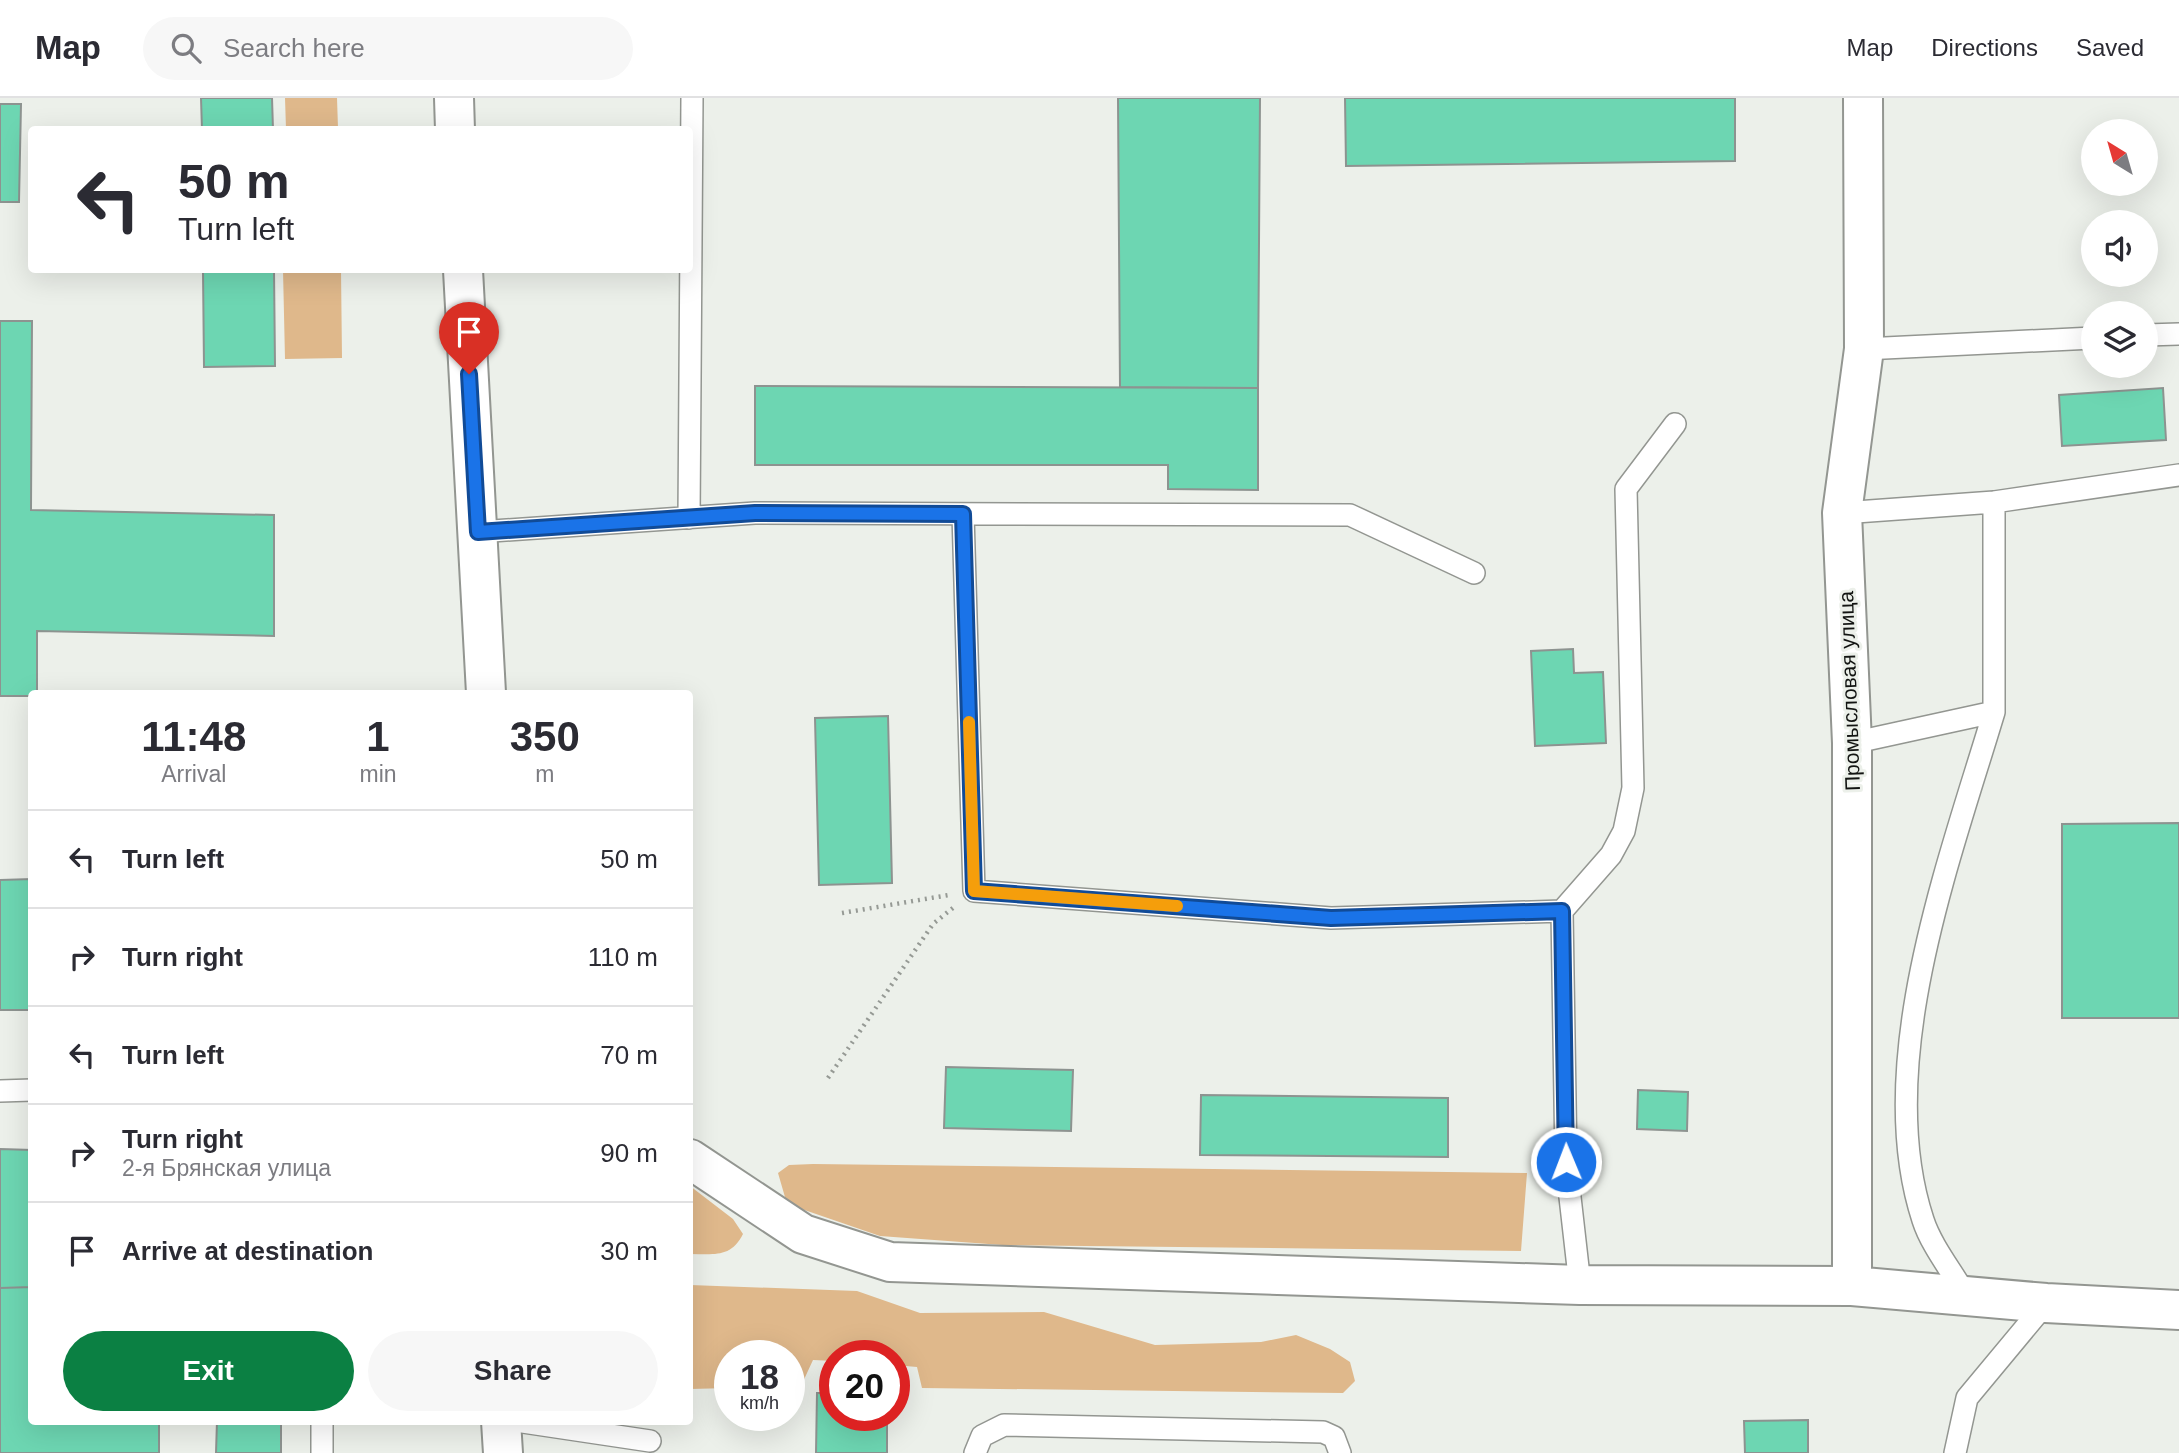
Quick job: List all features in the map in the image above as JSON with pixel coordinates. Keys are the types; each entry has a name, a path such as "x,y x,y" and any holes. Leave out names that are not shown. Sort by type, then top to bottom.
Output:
{"street":[{"path":"454,98 456,126"},
{"name":"Промысловая улица","path":"1852,1286 1852,743 1842,513 1864,349 1863,98"},
{"path":"463,273 486,690"},
{"path":"693,1161 803,1234 890,1262 1580,1285 1852,1286 2046,1303 2179,1310"},
{"path":"501,1425 503,1453"}],"lane":[{"path":"692,98 692,126"},
{"path":"689,518 691,273"},
{"path":"2158,335 2179,334"},
{"path":"1864,349 2081,339"},
{"path":"1580,1285 1566,1162 1562,911 1611,855 1624,831 1633,788 1626,489 1675,424"},
{"path":"1842,513 1994,502 2179,475"},
{"path":"1965,1294 1923,1222 1906,1149 1909,1060 1927,935 1994,712 1994,502"},
{"path":"478,532 755,513 1350,515 1474,573"},
{"path":"963,514 974,891 1331,918 1562,911"},
{"path":"1852,743 1994,712"},
{"path":"0,1091 28,1090"},
{"path":"1955,1453 1966,1398 2046,1303"},
{"path":"322,1453 323,1425"},
{"path":"543,1425 650,1441"},
{"path":"975,1453 982,1436 1004,1425 1322,1432 1334,1437 1340,1453"}],"path":[{"path":"842,913 974,891"},
{"path":"828,1078 933,924 974,891"}],"shaded area":[{"path":"285,98 337,98 338,126 286,126"},
{"path":"283,273 341,273 342,358 285,359"},
{"path":"789,1165 1527,1173 1521,1251 1002,1245 880,1236 787,1204 778,1173"},
{"path":"693,1188 733,1219 743,1234 727,1251 693,1254"},
{"path":"693,1285 857,1291 920,1313 1044,1312 1155,1345 1261,1342 1296,1335 1330,1349 1350,1362 1355,1381 1343,1393 922,1388 917,1367 910,1366 910,1340 819,1340 819,1360 813,1360 805,1377 805,1340 714,1340 714,1388 693,1389"}],"building":[{"path":"201,98 272,98 273,126 202,126"},
{"path":"1118,98 1260,98 1258,388 1120,387"},
{"path":"1345,98 1735,98 1735,161 1346,166"},
{"path":"0,104 21,104 19,202 0,202"},
{"path":"203,273 274,273 275,366 204,367"},
{"path":"0,321 32,321 31,510 274,515 274,636 37,631 37,690 28,690 28,696 0,696"},
{"path":"755,386 1258,388 1258,490 1168,489 1168,465 755,465"},
{"path":"2163,388 2166,440 2062,446 2059,395"},
{"path":"1573,649 1574,673 1603,672 1606,743 1535,746 1531,651"},
{"path":"888,716 892,883 819,885 815,718"},
{"path":"2179,823 2179,1018 2062,1018 2062,824"},
{"path":"28,879 28,1010 0,1010 0,880"},
{"path":"946,1067 1073,1070 1071,1131 944,1128"},
{"path":"1638,1090 1688,1092 1687,1131 1637,1129"},
{"path":"1201,1095 1448,1098 1448,1157 1200,1155"},
{"path":"0,1149 28,1150 28,1287 0,1288"},
{"path":"28,1287 28,1425 159,1425 159,1453 0,1453 0,1288"},
{"path":"817,1393 819,1431 887,1431 887,1453 816,1453"},
{"path":"1808,1420 1808,1453 1745,1453 1744,1421"},
{"path":"217,1425 281,1425 281,1453 216,1453"}],"slow traffic":[{"path":"969,722 974,891 1177,906"}],"route":[{"path":"469,374 478,532 755,513 963,514 974,891 1331,918 1562,911 1566,1162"}]}
